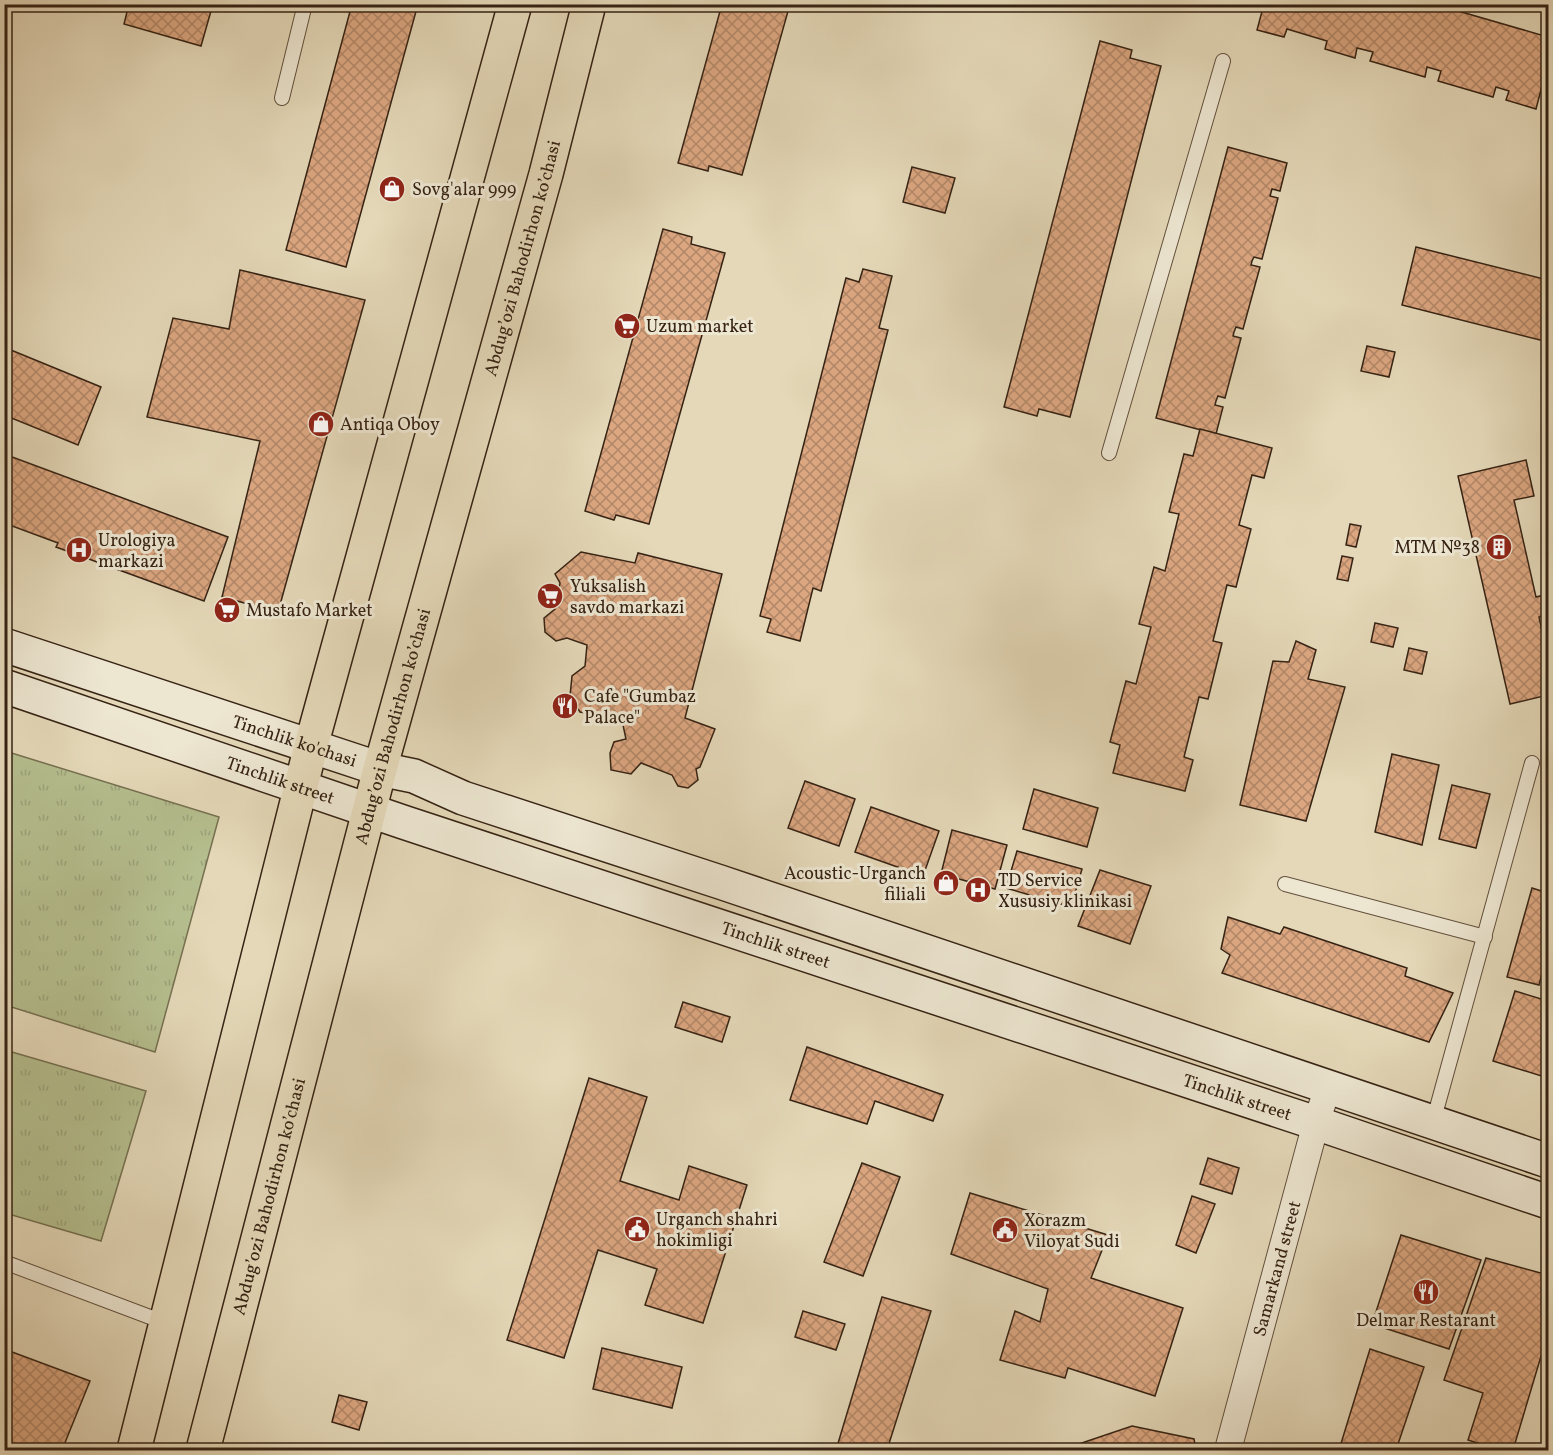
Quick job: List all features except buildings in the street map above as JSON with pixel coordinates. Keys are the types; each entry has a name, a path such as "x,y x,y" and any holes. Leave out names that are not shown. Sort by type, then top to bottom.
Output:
{"main road":[{"path":"134,1450 300,786 515,4"},
{"name":"Abdug’ozi Bahodirhon ko’chasi","path":"203,1450 380,770 546,174 589,4"},
{"name":"Tinchlik ko'chasi","path":"4,645 380,770 414,776 463,798 1328,1087"},
{"name":"Tinchlik street","path":"4,686 437,834 1316,1123 1548,1202"},
{"path":"1328,1087 1548,1161"}],"street":[{"name":"Samarkand street","path":"1230,1450 1232,1434 1316,1123 1328,1087"}],"lane":[{"path":"282,98 305,4"},
{"path":"1109,453 1224,61"},
{"path":"1433,1122 1532,763"},
{"path":"1285,884 1485,937"},
{"path":"4,1262 166,1323"}],"green space":[{"path":"5,751 219,817 155,1052 5,1005"},
{"path":"5,1050 146,1091 101,1241 5,1213"}],"place":[{"name":"Sovg'alar 999","path":"392,189"},
{"name":"Uzum market","path":"627,326"},
{"name":"Antiqa Oboy","path":"321,424"},
{"name":"МТМ №38","path":"1499,547"},
{"name":"Urologiya markazi","path":"79,550"},
{"name":"Yuksalish savdo markazi","path":"550,596"},
{"name":"Mustafo Market","path":"227,610"},
{"name":"Cafe \"Gumbaz Palace\"","path":"565,706"},
{"name":"Acoustic-Urganch filiali","path":"946,883"},
{"name":"TD Service Xususiy klinikasi","path":"978,890"},
{"name":"Urganch shahri hokimligi","path":"637,1229"},
{"name":"Xorazm Viloyat Sudi","path":"1005,1230"},
{"name":"Delmar Restarant","path":"1426,1292"}]}
